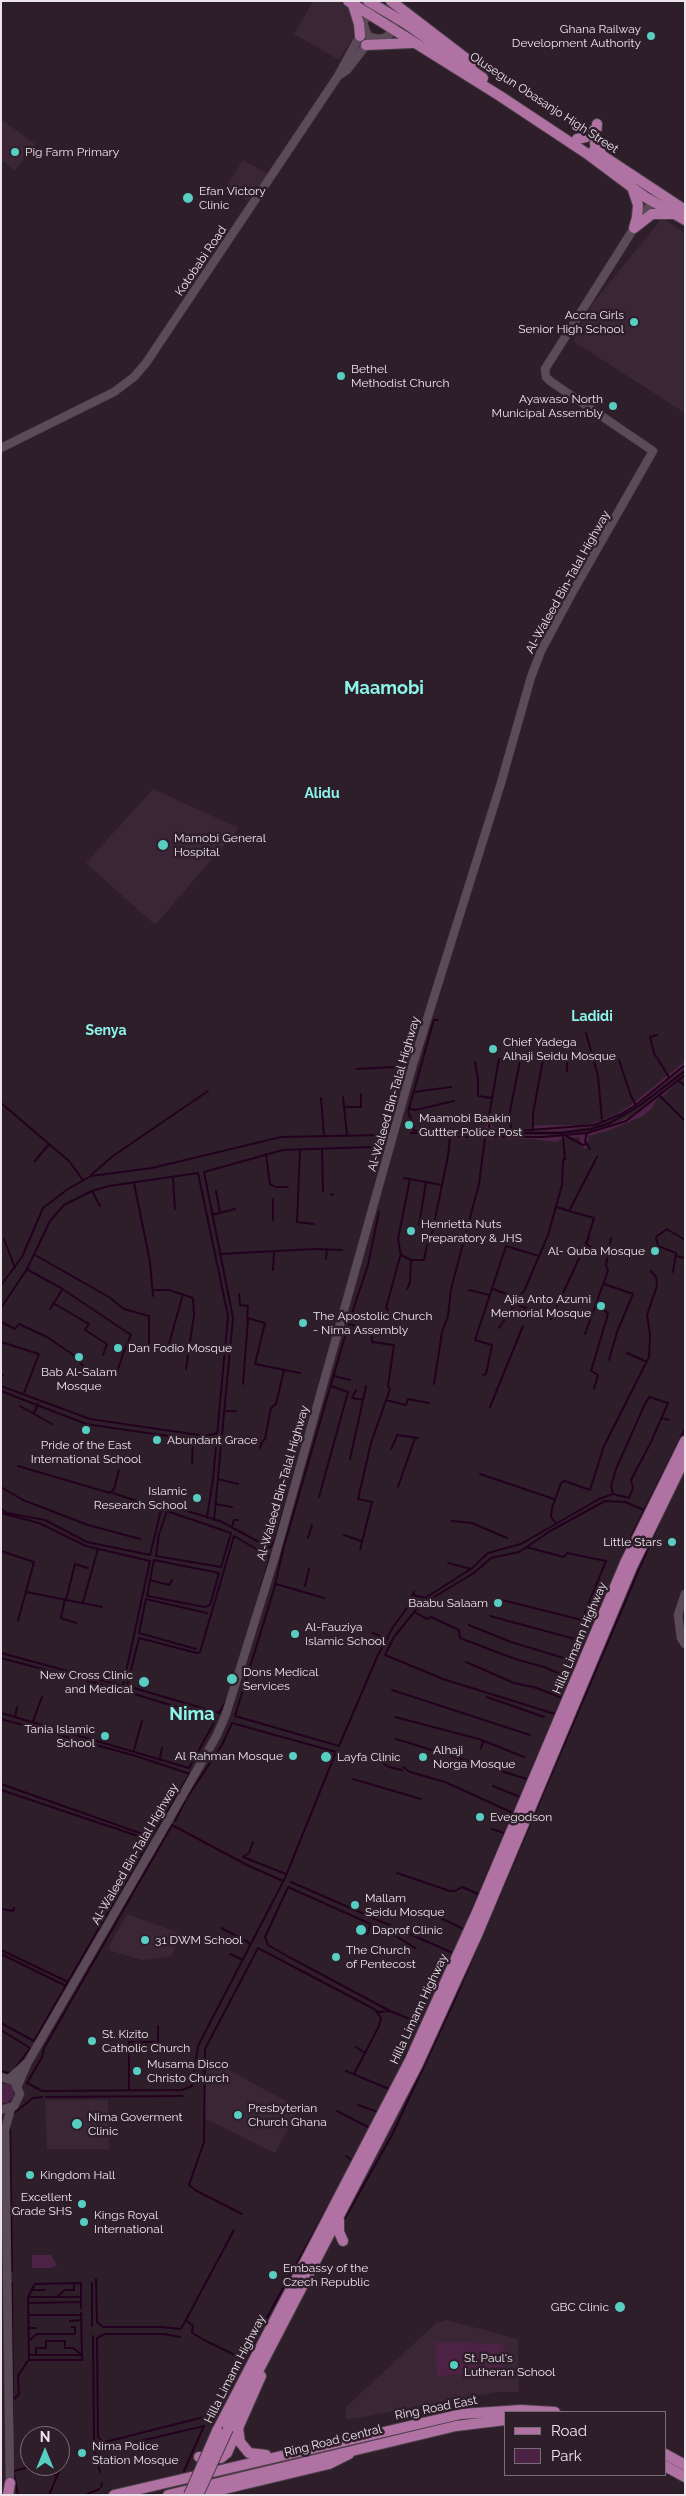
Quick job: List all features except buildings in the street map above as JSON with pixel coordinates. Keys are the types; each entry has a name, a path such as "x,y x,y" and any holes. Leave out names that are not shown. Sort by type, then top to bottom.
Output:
{"main road":[{"name":"Olusegun Obasanjo High Street","path":"368,1 604,157 682,215"},
{"path":"391,1 482,72 491,84"},
{"name":"Olusegun Obasanjo High Street","path":"350,3 500,96 586,153 631,186 656,197"},
{"path":"350,3 366,37 412,43"},
{"path":"576,139 586,137 596,127 595,144 604,157"},
{"path":"631,186 638,205 634,228"},
{"path":"634,228 656,213 682,215"},
{"name":"Hilla Limann Highway","path":"198,2495 228,2429 410,2060 477,1912 625,1563 685,1441"},
{"name":"Hilla Limann Highway","path":"189,2495 228,2429 274,2337 338,2219 417,2066 463,1967 632,1568 685,1458"},
{"path":"338,2219 339,2232 343,2241"},
{"name":"Ring Road East","path":"503,2411 538,2411"},
{"name":"Ring Road East","path":"352,2438 468,2413 503,2411"},
{"name":"Ring Road Central","path":"168,2495 456,2426 503,2420"},
{"path":"228,2429 238,2437 249,2453 259,2456 328,2437 352,2438"},
{"path":"199,2457 221,2458 224,2456 228,2429"},
{"name":"Ring Road Central","path":"114,2495 352,2438"},
{"path":"198,2495 329,2464 359,2448"},
{"path":"666,2455 685,2465"},
{"path":"666,2467 685,2477"},
{"path":"10,2484 10,2495"}],"street":[{"path":"374,9 387,12 394,22 392,30 384,38 366,37 367,14 374,9"},
{"name":"Kotobabi Road","path":"1,448 114,392 134,377 146,363 366,37"},
{"name":"Al-Waleed Bin-Talal Highway","path":"11,2108 20,2098 18,2084 28,2062 217,1735 226,1714 275,1556 395,1129 531,677 541,651 572,593 653,451 550,381 546,377 545,369 634,228 656,197"},
{"path":"685,1594 678,1615 681,1638 685,1644"},
{"name":"Al-Waleed Bin-Talal Highway","path":"10,2078 28,2062"},
{"path":"1,2077 10,2078 18,2084"},
{"path":"1,2110 11,2108 5,2130 10,2484"},
{"path":"1,2118 5,2130"}],"shaded area":[{"path":"313,1 339,1 349,9 358,31 339,60 294,34"},
{"name":"Pig Farm Primary","path":"1,119 35,144 15,171 1,159"},
{"path":"243,160 268,174 248,201 225,188"},
{"name":"Accra Girls Senior High School","path":"662,218 685,233 685,413 573,341 593,303"},
{"name":"Mamobi General Hospital","path":"153,789 239,828 155,925 86,863"},
{"name":"31 DWM School","path":"127,1914 179,1933 172,1956 142,1960 111,1951 109,1946"},
{"path":"206,2067 227,2069 299,2108 275,2153 204,2118"},
{"name":"Nima Goverment Clinic","path":"45,2100 108,2100 109,2149 47,2149"},
{"name":"St. Paul's Lutheran School","path":"447,2320 518,2339 519,2392 496,2392 346,2420 346,2407 436,2323"}],"green space":[{"path":"685,1061 685,1068 633,1109 596,1126 562,1131 415,1131 415,1128 485,1129 488,1122 495,1128 531,1129 533,1126 572,1125 576,1127 594,1123 617,1114 632,1104"},
{"path":"685,1074 663,1096 657,1099 652,1108 643,1116 610,1130 589,1136 585,1149 581,1145 579,1137 564,1138 556,1142 532,1139 435,1138 435,1136 565,1135 594,1131 629,1117"},
{"path":"1,2084 9,2084 13,2089 14,2096 7,2103 1,2103"},
{"path":"32,2255 51,2255 57,2265 51,2268 32,2268"},
{"path":"435,2342 504,2344 503,2371 437,2376"}],"waterway":[{"path":"414,1133 414,1126 408,1112 433,1023 434,1020 438,1020"},
{"path":"586,1033 598,1076 602,1121"},
{"path":"657,1035 650,1037 654,1053 669,1077"},
{"path":"567,1054 567,1071"},
{"path":"490,1130 488,1121 499,1059"},
{"path":"533,1129 533,1114 543,1059"},
{"path":"619,1060 636,1105"},
{"path":"511,1130 510,1111 520,1061"},
{"path":"475,1062 478,1096 492,1098"},
{"path":"416,1130 530,1130 595,1125 621,1114 636,1105 685,1065"},
{"path":"357,1069 392,1067 407,1070 403,1086"},
{"path":"411,1133 561,1133 591,1129 610,1123 639,1106 685,1071"},
{"path":"436,1137 543,1137 587,1133 626,1121 685,1075"},
{"path":"679,1081 685,1086"},
{"path":"414,1092 451,1087"},
{"path":"91,1175 113,1156 208,1091"},
{"path":"344,1107 361,1107 361,1094"},
{"path":"387,1135 400,1095"},
{"path":"660,1096 685,1121"},
{"path":"343,1097 347,1135"},
{"path":"321,1098 324,1135"},
{"path":"410,1109 415,1110 454,1101"},
{"path":"1,1103 69,1161 83,1180"},
{"path":"587,1133 585,1141 590,1149"},
{"path":"1,1285 22,1257 43,1208 68,1189 91,1176 152,1168 281,1137 383,1135"},
{"path":"566,1136 583,1145 586,1144"},
{"path":"411,1260 424,1260 427,1245 430,1243 448,1156 450,1137"},
{"path":"499,1328 525,1289 548,1235 562,1185 563,1160 565,1159 563,1137"},
{"path":"434,1384 442,1332 448,1316 451,1289 479,1184 485,1138"},
{"path":"35,1161 49,1144"},
{"path":"214,1520 233,1318 204,1172 283,1150 373,1147 385,1151"},
{"path":"300,1149 297,1222 314,1224"},
{"path":"322,1149 323,1191"},
{"path":"266,1154 270,1184 275,1187 288,1187"},
{"path":"557,1207 569,1211 597,1157"},
{"path":"1,1308 27,1269 50,1221 64,1205 92,1191 109,1186 198,1173 228,1316 213,1479 207,1518"},
{"path":"173,1178 175,1209"},
{"path":"404,1178 442,1185"},
{"path":"407,1289 410,1282 411,1260 401,1255 398,1239 410,1179"},
{"path":"419,1225 426,1182"},
{"path":"134,1183 150,1262 153,1296"},
{"path":"92,1191 100,1206"},
{"path":"216,1191 220,1213"},
{"path":"273,1199 273,1220"},
{"path":"212,1215 235,1209"},
{"path":"569,1211 594,1218 586,1244 594,1249"},
{"path":"379,1212 368,1265 350,1319 284,1546 274,1589 235,1716 339,1746 377,1657 393,1627 407,1608 414,1592"},
{"path":"673,1272 676,1253 658,1246 656,1237 667,1229 685,1240"},
{"path":"516,1304 551,1319 589,1237"},
{"path":"585,1334 608,1271 606,1265 611,1238"},
{"path":"4,1239 15,1268"},
{"path":"483,1375 486,1374 492,1345 475,1340 506,1246 539,1256"},
{"path":"220,1254 314,1249 342,1250"},
{"path":"326,1259 327,1249"},
{"path":"273,1270 274,1252"},
{"path":"388,1310 386,1308 401,1253"},
{"path":"35,1255 109,1297 124,1309 149,1316 149,1353"},
{"path":"676,1256 685,1258"},
{"path":"28,1270 61,1288 131,1335 117,1372"},
{"path":"555,1522 551,1517 552,1508 561,1483 565,1481 590,1490 604,1446 649,1357 650,1335 647,1315 657,1286 656,1277 651,1271"},
{"path":"604,1284 633,1294 617,1332 609,1360"},
{"path":"493,1289 509,1295 517,1301"},
{"path":"50,1309 62,1290"},
{"path":"154,1290 169,1290 193,1298 194,1315 186,1369"},
{"path":"469,1290 489,1295"},
{"path":"169,1344 183,1294"},
{"path":"239,1294 240,1305 248,1306 247,1318 265,1323 255,1364 300,1373"},
{"path":"53,1303 89,1324 85,1330 107,1344 103,1355"},
{"path":"594,1389 598,1375 591,1371 608,1314 596,1307"},
{"path":"243,1384 248,1319"},
{"path":"1,1322 15,1329 19,1324 47,1337 72,1354 87,1370 90,1369 88,1367"},
{"path":"349,1324 371,1330 372,1342 394,1345 388,1386 390,1389 371,1443 358,1499 372,1502 360,1550"},
{"path":"490,1407 523,1326"},
{"path":"1,1342 39,1354 24,1393"},
{"path":"627,1353 645,1361"},
{"path":"260,1448 265,1439 271,1408 276,1404 284,1370"},
{"path":"334,1376 350,1380"},
{"path":"1,1386 90,1419 199,1435 217,1433"},
{"path":"319,1497 348,1392 331,1386"},
{"path":"363,1400 366,1386"},
{"path":"350,1459 363,1400 352,1398 356,1390"},
{"path":"1,1391 86,1424 168,1436 217,1440"},
{"path":"413,1595 425,1598 471,1569 488,1553 521,1544 599,1499 613,1494 629,1498 633,1488 631,1480 651,1442 668,1403 649,1397 616,1469 611,1486 613,1494"},
{"path":"386,1400 406,1405 408,1399 429,1403"},
{"path":"34,1413 38,1404"},
{"path":"20,1406 52,1424"},
{"path":"226,1411 236,1411"},
{"path":"662,1418 669,1420"},
{"path":"1,1509 7,1513 45,1520 87,1542 150,1555 162,1506 167,1505 220,1521 270,1548 275,1540 308,1427"},
{"path":"464,1929 630,1539 685,1429"},
{"path":"397,1435 418,1438"},
{"path":"391,1449 397,1436"},
{"path":"398,1487 415,1438"},
{"path":"192,1464 193,1439"},
{"path":"47,1457 62,1460 68,1458"},
{"path":"18,1466 110,1493 114,1489 119,1470"},
{"path":"480,1474 554,1499"},
{"path":"218,1479 238,1484"},
{"path":"1,1487 23,1500 88,1525 140,1539"},
{"path":"113,1493 153,1505"},
{"path":"555,1714 443,1679 385,1655 394,1637 419,1606 474,1573 491,1558 519,1552 552,1530 605,1501 625,1502 644,1510"},
{"path":"215,1504 232,1507"},
{"path":"167,1511 231,1533 221,1567 156,1556 159,1534 167,1511"},
{"path":"1,1513 39,1523 86,1546 150,1561 123,1686 1,1653"},
{"path":"232,1527 234,1520 238,1520"},
{"path":"452,1521 472,1523 507,1538"},
{"path":"344,2220 392,2135 455,1999 659,1523"},
{"path":"308,1538 312,1525"},
{"path":"344,1535 361,1541"},
{"path":"234,1536 270,1557 230,1694 219,1713 127,1686 139,1638 197,1653 200,1652 234,1536"},
{"path":"526,1547 564,1557 567,1553 606,1561 582,1620"},
{"path":"83,1602 98,1549"},
{"path":"1,1551 34,1562 18,1621"},
{"path":"154,1560 219,1573 210,1605 205,1607 147,1596 154,1560"},
{"path":"448,1563 471,1569"},
{"path":"66,1600 75,1564 88,1568"},
{"path":"305,1586 309,1569"},
{"path":"150,1580 169,1585"},
{"path":"169,1585 172,1580"},
{"path":"276,1584 324,1598"},
{"path":"26,1592 102,1607"},
{"path":"65,1599 61,1618 76,1623"},
{"path":"196,1649 139,1633 146,1599 207,1613"},
{"path":"502,1600 594,1623"},
{"path":"414,1612 427,1619 431,1617 459,1630 460,1638 515,1659 544,1667 560,1674 568,1681"},
{"path":"490,1616 575,1639"},
{"path":"469,1625 511,1642 577,1662"},
{"path":"373,1633 387,1639"},
{"path":"1,1658 118,1689 216,1719 189,1768 1,1713"},
{"path":"466,1662 514,1683 537,1688 562,1698"},
{"path":"107,1682 108,1675"},
{"path":"392,1690 530,1735"},
{"path":"33,1721 42,1697"},
{"path":"487,1697 544,1717"},
{"path":"15,1717 17,1707"},
{"path":"395,1717 479,1739 524,1757"},
{"path":"1,1719 136,1756 190,1774 151,1837 1,1784"},
{"path":"134,1750 142,1721"},
{"path":"172,1825 44,2048 42,2057 27,2083 42,2091 182,2090 192,2086 198,2046 285,1878 336,1752 232,1723 222,1745 186,1799 175,1821"},
{"path":"396,1739 527,1779"},
{"path":"481,1748 483,1741"},
{"path":"160,1758 162,1748"},
{"path":"379,1761 389,1767 402,1770"},
{"path":"403,1767 410,1772 445,1782 513,1813"},
{"path":"353,1779 421,1799"},
{"path":"493,1786 520,1797"},
{"path":"1,1790 144,1838"},
{"path":"172,1825 247,1865 283,1881"},
{"path":"492,1829 504,1833"},
{"path":"1,2023 34,2041 149,1841"},
{"path":"253,1842 249,1853 243,1857 286,1874"},
{"path":"397,1873 450,1891 455,1891 462,1887 478,1894"},
{"path":"291,1882 453,1953"},
{"path":"415,1948 393,1934 288,1887 265,1937 268,1945 289,1957 390,2011 422,2024"},
{"path":"1,1909 13,1911 14,1908"},
{"path":"441,1918 463,1929"},
{"path":"367,1934 371,1924"},
{"path":"221,1928 248,1942 250,1945"},
{"path":"242,2214 195,2190 189,2185 204,2142 205,2049 258,1948 379,2012 390,2011"},
{"path":"1,1950 68,1982"},
{"path":"1,1954 66,1986"},
{"path":"230,1954 243,1960"},
{"path":"354,2074 379,2026 381,2018 376,2011"},
{"path":"129,2090 129,2042 158,2042 158,2026"},
{"path":"1,2030 30,2048 13,2071 9,2073 1,2071"},
{"path":"356,2047 365,2053"},
{"path":"404,2061 410,2047"},
{"path":"346,2071 389,2089"},
{"path":"46,2097 183,2096"},
{"path":"13,2114 33,2098 42,2097"},
{"path":"358,2105 378,2112"},
{"path":"337,2111 370,2128"},
{"path":"10,2124 12,2271"},
{"path":"346,2156 353,2161"},
{"path":"187,2321 193,2326 192,2332 206,2341 235,2355 244,2355 248,2352 330,2203"},
{"path":"181,2329 234,2230"},
{"path":"1,2240 2,2271"},
{"path":"96,2279 97,2322 103,2327 181,2329"},
{"path":"12,2283 13,2428"},
{"path":"28,2297 57,2297 65,2290 74,2290 74,2283"},
{"path":"13,2400 19,2394 18,2376 29,2359 28,2297 35,2284 81,2283 81,2308"},
{"path":"92,2283 92,2326"},
{"path":"31,2290 45,2290"},
{"path":"57,2297 81,2297"},
{"path":"29,2303 81,2302"},
{"path":"29,2360 82,2360 81,2313"},
{"path":"29,2315 82,2315"},
{"path":"70,2321 82,2320"},
{"path":"29,2341 37,2334 75,2334 75,2327 72,2327"},
{"path":"29,2328 36,2328"},
{"path":"180,2337 164,2334 105,2334 97,2338 98,2437 102,2441 105,2442 208,2416 234,2370"},
{"path":"93,2336 94,2439"},
{"path":"36,2355 36,2348 46,2348 46,2341 65,2341 65,2348 73,2348 82,2355"},
{"path":"29,2355 82,2355"},
{"path":"106,2449 204,2426 184,2471"},
{"path":"94,2448 100,2472"},
{"path":"13,2468 18,2495"},
{"path":"15,2471 20,2470"},
{"path":"49,2495 57,2476"},
{"path":"101,2487 102,2483"},
{"path":"85,2495 99,2489"}],"place":[{"name":"Ghana Railway Development Authority","path":"651,36"},
{"name":"Pig Farm Primary","path":"15,152"},
{"name":"Efan Victory Clinic","path":"188,198"},
{"name":"Accra Girls Senior High School","path":"634,322"},
{"name":"Bethel Methodist Church","path":"341,376"},
{"name":"Ayawaso North Municipal Assembly","path":"613,406"},
{"name":"Mamobi General Hospital","path":"163,845"},
{"name":"Chief Yadega Alhaji Seidu Mosque","path":"493,1049"},
{"name":"Maamobi Baakin Guttter Police Post","path":"409,1125"},
{"name":"Henrietta Nuts Preparatory & JHS","path":"411,1231"},
{"name":"Al- Quba Mosque","path":"655,1251"},
{"name":"Ajia Anto Azumi Memorial Mosque","path":"601,1306"},
{"name":"The Apostolic Church - Nima Assembly","path":"303,1323"},
{"name":"Dan Fodio Mosque","path":"118,1348"},
{"name":"Bab Al-Salam Mosque","path":"79,1357"},
{"name":"Pride of the East International School","path":"86,1430"},
{"name":"Abundant Grace","path":"157,1440"},
{"name":"Islamic Research School","path":"197,1498"},
{"name":"Little Stars","path":"672,1542"},
{"name":"Baabu Salaam","path":"498,1603"},
{"name":"Al-Fauziya Islamic School","path":"295,1634"},
{"name":"Dons Medical Services","path":"232,1679"},
{"name":"New Cross Clinic and Medical","path":"144,1682"},
{"name":"Tania Islamic School","path":"105,1736"},
{"name":"Al Rahman Mosque","path":"293,1756"},
{"name":"Layfa Clinic","path":"326,1757"},
{"name":"Alhaji Norga Mosque","path":"423,1757"},
{"name":"Evegodson","path":"480,1817"},
{"name":"Mallam Seidu Mosque","path":"355,1905"},
{"name":"Daprof Clinic","path":"361,1930"},
{"name":"31 DWM School","path":"145,1940"},
{"name":"The Church of Pentecost","path":"336,1957"},
{"name":"St. Kizito Catholic Church","path":"92,2041"},
{"name":"Musama Disco Christo Church","path":"137,2071"},
{"name":"Presbyterian Church Ghana","path":"238,2115"},
{"name":"Nima Goverment Clinic","path":"77,2124"},
{"name":"Kingdom Hall","path":"30,2175"},
{"name":"Excellent Grade SHS","path":"82,2204"},
{"name":"Kings Royal International","path":"84,2222"},
{"name":"Embassy of the Czech Republic","path":"273,2275"},
{"name":"GBC Clinic","path":"620,2307"},
{"name":"St. Paul's Lutheran School","path":"454,2365"},
{"name":"Nima Police Station Mosque","path":"82,2453"}],"district":[{"name":"Maamobi","path":"384,689"},
{"name":"Alidu","path":"322,794"},
{"name":"Ladidi","path":"592,1017"},
{"name":"Senya","path":"106,1031"},
{"name":"Nima","path":"192,1715"}]}
